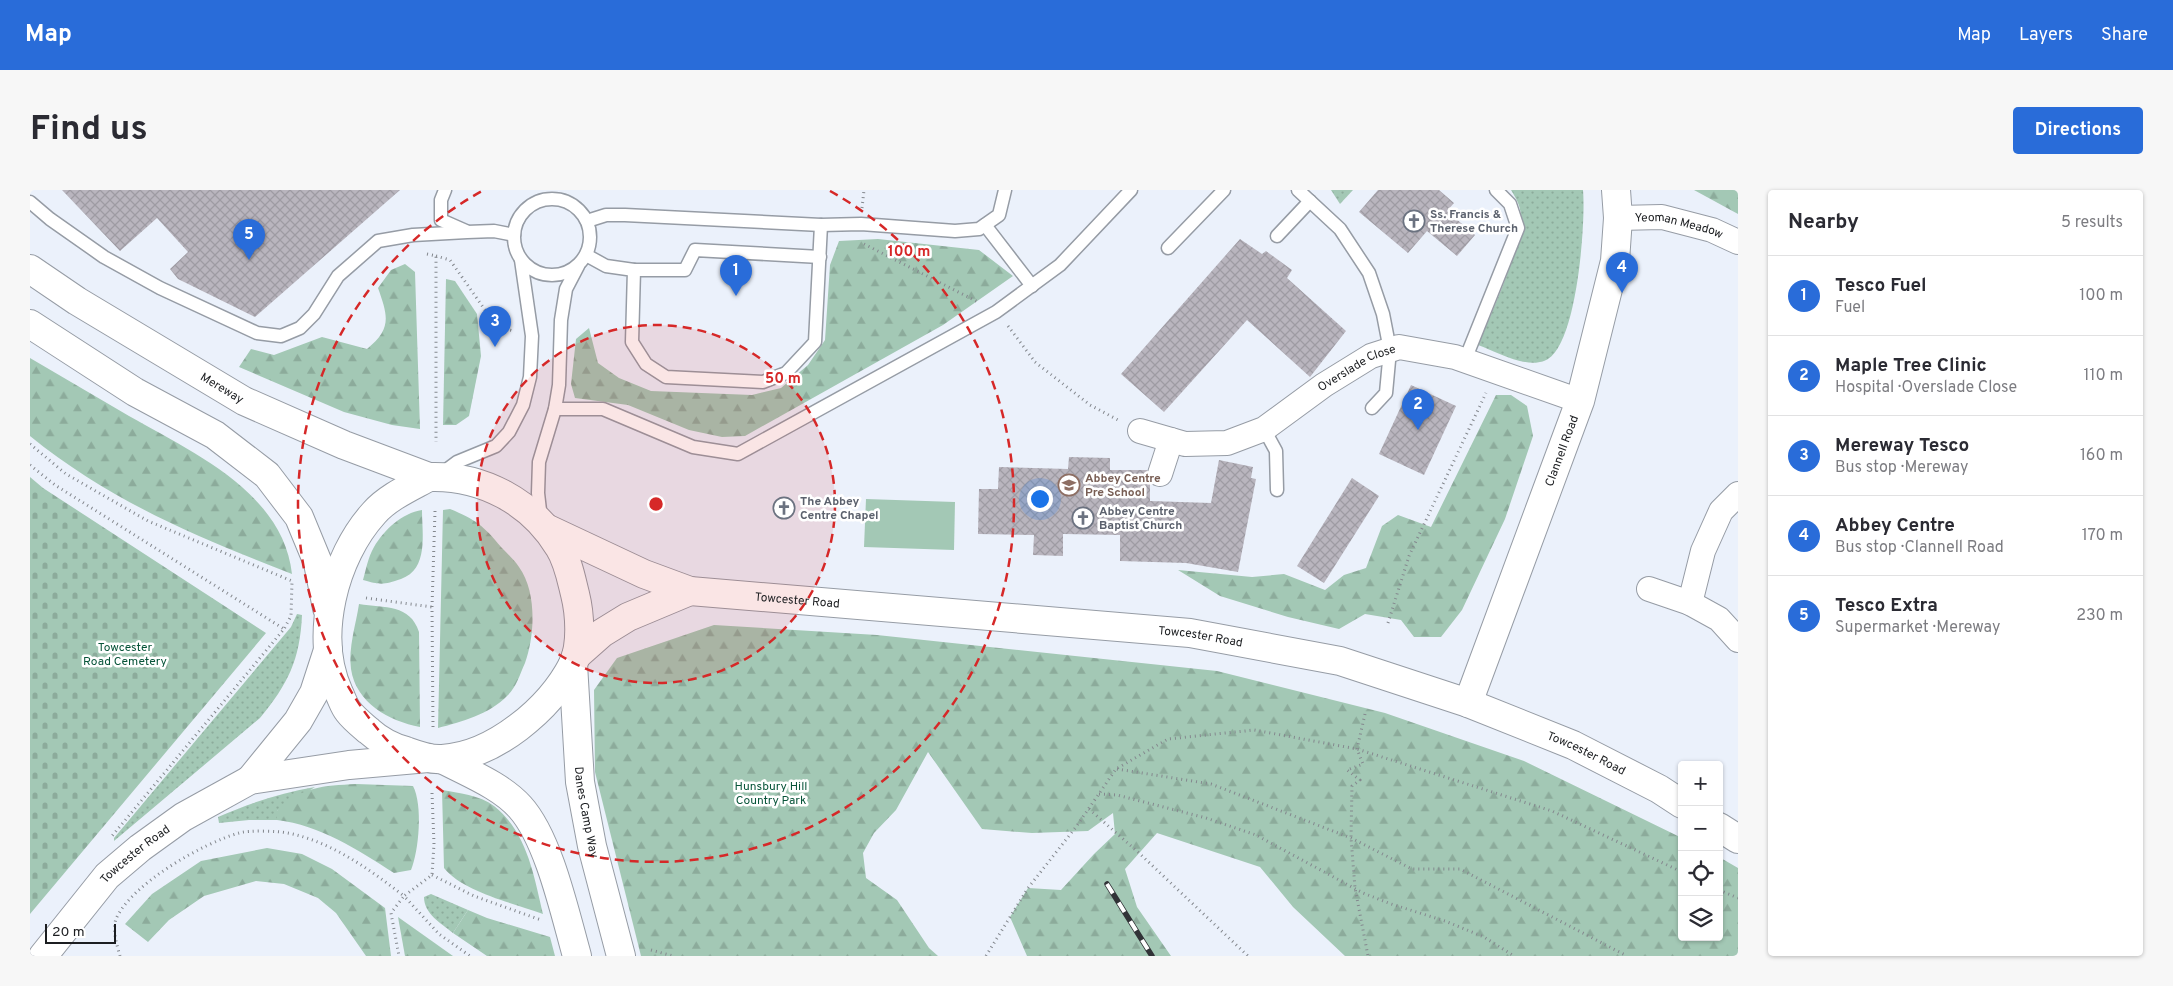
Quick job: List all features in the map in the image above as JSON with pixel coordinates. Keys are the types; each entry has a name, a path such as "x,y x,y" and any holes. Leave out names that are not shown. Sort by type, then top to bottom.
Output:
{"main road":[{"name":"Clannell Road","path":"1468,703 1580,402 1615,261 1618,218 1616,190"},
{"name":"Mereway","path":"30,269 77,301 244,401 344,446 433,477 461,478 503,493 520,504 544,526"},
{"path":"30,324 135,392 215,435 267,475 299,517 318,563 329,617"},
{"path":"433,477 386,502 355,536 334,588 329,617 328,650 334,682 347,711 376,738 394,748 435,759 497,788 520,807 529,820 551,867 577,956"},
{"name":"Towcester Road","path":"544,526 644,574 690,591 1190,633 1340,661 1468,703 1573,745 1659,789 1678,801"},
{"name":"Danes Camp Way","path":"544,526 560,548 570,573 578,606 580,627 574,660 580,782 592,846 621,956"},
{"name":"Towcester Road","path":"43,956 107,876 140,848 183,817 250,780 350,765 435,759 469,753 507,736 528,720 551,696 574,660 602,633 628,617 690,591"},
{"name":"Towcester Road","path":"250,780 298,720 314,693 328,650"},
{"path":"1723,830 1738,839"}],"street":[{"name":"Yeoman Meadow","path":"1618,218 1662,217 1712,230 1738,242"},
{"name":"Overslade Close","path":"1140,431 1185,444 1227,443 1264,429 1324,385 1371,356 1399,347 1465,360 1580,402"},
{"path":"1160,474 1171,440"},
{"path":"1690,603 1706,543 1721,512 1738,494"},
{"path":"1649,589 1690,603 1719,619 1738,640"}],"lane":[{"path":"445,190 441,200 441,220 467,232"},
{"path":"587,221 606,215 615,215 821,225 861,224 955,231 979,229 999,216 1005,190"},
{"path":"555,409 603,409 693,446 738,454 996,312 1060,265 1131,190"},
{"path":"1168,248 1224,190"},
{"path":"1298,190 1340,229 1369,273 1383,314 1390,350 1386,393 1372,408"},
{"path":"1465,360 1518,228 1510,204 1496,190"},
{"path":"433,477 457,462 496,446 509,432 523,405 530,377 532,336 521,260 514,244 516,222 523,212 533,204 545,200 558,199 570,203 580,211 587,221 590,238 586,255 566,289 561,320 559,386 555,409 539,462 538,493 544,526"},
{"path":"1277,236 1310,201"},
{"path":"30,202 50,219 104,257 160,288 257,333 281,336 300,328 314,314 338,276 378,241 413,235 467,232 494,231 514,235"},
{"path":"634,270 632,342 646,364 666,377 763,382 786,373 815,342 821,225"},
{"path":"985,225 1032,286"},
{"path":"586,255 606,266 634,270 685,270 694,250 820,258"},
{"path":"521,260 533,270 548,275 569,272 578,266"},
{"path":"1264,429 1276,451 1277,490"}],"path":[{"path":"861,224 864,244 996,312 1035,362 1090,405 1140,431"},
{"path":"413,235 418,252 450,260 497,327 532,336"},
{"path":"436,256 436,442"},
{"path":"1388,623 1409,556 1496,372"},
{"path":"30,444 66,474 148,521 292,581 291,616 284,629 106,843"},
{"path":"30,465 54,485 284,629"},
{"path":"433,727 432,607 435,511"},
{"path":"366,598 432,607"},
{"path":"1365,714 1357,749 1362,764 1347,770 1360,780 1352,786 1351,838 1355,888 1368,956"},
{"path":"986,956 1028,888 1089,809 1116,769 1168,739 1254,730 1357,749 1552,811 1678,870"},
{"path":"1116,769 1211,784 1351,838 1412,869 1460,869 1627,956"},
{"path":"399,956 391,913 404,896 432,875 434,844 432,794"},
{"path":"1099,794 1117,795 1206,818 1256,836 1355,888 1391,904 1445,921 1484,937 1514,956"},
{"path":"1089,809 1139,853 1248,956"},
{"path":"120,956 115,937 116,920 125,904 153,878 192,853 240,832 287,833 334,849 373,872 404,896 439,934 470,956"},
{"path":"432,875 474,896 544,921"},
{"path":"1723,892 1738,898"},
{"path":"651,950 673,956"}],"green space":[{"path":"1331,190 1353,190 1340,204"},
{"path":"1511,190 1583,190 1581,255 1572,311 1555,352 1544,361 1536,363 1519,361 1478,345 1512,261 1521,227 1520,208"},
{"path":"1694,190 1738,190 1738,214"},
{"path":"878,239 979,250 1013,276 943,325 745,436 722,437 689,430 628,405 575,398 571,384 576,339 589,328 598,363 619,378 651,391 752,395 781,388 808,365 825,340 830,265 839,241"},
{"path":"405,264 415,272 420,429 392,425 344,412 239,367 251,349 274,355 322,337 367,349 381,335 386,322 386,314 378,288 391,270"},
{"path":"446,279 455,281 477,314 481,356 469,416 456,425 443,425"},
{"path":"30,358 180,444 231,478 253,497 272,520 285,545 292,574 222,546 155,516 91,480 30,436"},
{"path":"1496,395 1511,395 1527,406 1533,436 1505,519 1462,610 1441,637 1414,637 1401,620 1365,614 1339,629 1288,617 1220,596 1178,570 1252,577 1284,574 1325,590 1344,575 1366,568 1382,526 1398,515 1431,527"},
{"name":"Towcester Road Cemetery","path":"30,477 43,488 266,633 30,914"},
{"path":"866,499 955,502 954,550 864,547"},
{"path":"450,509 466,516 484,528 519,567 529,589 532,627 525,663 518,681 510,693 484,712 438,728 443,510"},
{"path":"422,510 422,550 416,567 410,574 401,579 382,584 363,580 372,551 383,534 394,523 407,515"},
{"path":"359,604 395,609 409,616 415,623 419,632 420,727 386,715 367,701 354,681 350,661"},
{"path":"297,614 302,615 299,645 291,671 270,706 260,718 114,841 114,838 291,627"},
{"name":"Hunsbury Hill Country Park","path":"714,625 877,635 1217,671 1385,713 1524,761 1678,836 1678,941 1723,941 1723,859 1738,868 1738,956 1345,956 1293,907 1260,867 1157,833 1125,869 1137,907 1171,956 1027,956 1010,917 1028,888 1061,890 1115,834 1113,813 1088,831 1032,833 982,829 928,752 896,810 874,833 863,853 866,878 897,900 929,948 938,956 641,956 595,772 594,690 617,658"},
{"path":"356,784 413,786 418,804 419,828 416,852 411,870 394,873 352,847 323,833 308,827 277,820 277,811 304,792 323,787"},
{"path":"315,787 277,811 277,820 219,823 218,817 242,807 278,795"},
{"path":"442,790 482,799 494,806 505,817 522,842 528,856 543,914 489,896 463,884 444,868"},
{"path":"267,848 302,854 332,869 385,908 391,956 366,956 336,913 318,898 284,884 256,881 204,896 169,920 148,942 125,924 152,894 201,861"},
{"path":"431,894 468,910 453,933 434,918 427,908 424,897"},
{"path":"468,910 487,918 550,937 555,956 487,956 453,933"},
{"path":"398,917 453,956 405,956"}],"building":[{"path":"62,190 400,190 255,317 178,279 170,269 188,252 157,218 120,251"},
{"name":"Ss. Francis & Therese Church","path":"1378,190 1439,190 1454,203 1447,211 1475,235 1457,256 1427,231 1408,253 1359,212"},
{"path":"1240,239 1262,254 1266,251 1292,270 1287,278 1346,331 1310,377 1247,320 1164,412 1121,374"},
{"path":"1411,385 1456,406 1424,475 1379,454"},
{"name":"Abbey Centre Baptist Church","path":"1069,457 1110,458 1110,470 1147,470 1147,477 1150,483 1150,501 1211,503 1219,460 1253,467 1251,478 1256,479 1238,572 1186,563 1120,561 1120,535 1063,534 1063,556 1033,555 1034,535 978,534 979,489 998,489 999,467 1068,469"},
{"path":"1352,478 1379,496 1324,583 1297,566"}],"railway":[{"path":"1107,884 1152,956"}],"place":[{"name":"Ss. Francis & Therese Church","path":"1414,221"},
{"name":"Tesco Extra","path":"249,260"},
{"name":"Abbey Centre","path":"1622,293"},
{"name":"Tesco Fuel","path":"736,296"},
{"name":"Mereway Tesco","path":"495,347"},
{"name":"Maple Tree Clinic","path":"1418,430"},
{"name":"Abbey Centre Pre School","path":"1069,485"},
{"name":"The Abbey Centre Chapel","path":"784,508"},
{"name":"Abbey Centre Baptist Church","path":"1083,518"}]}
